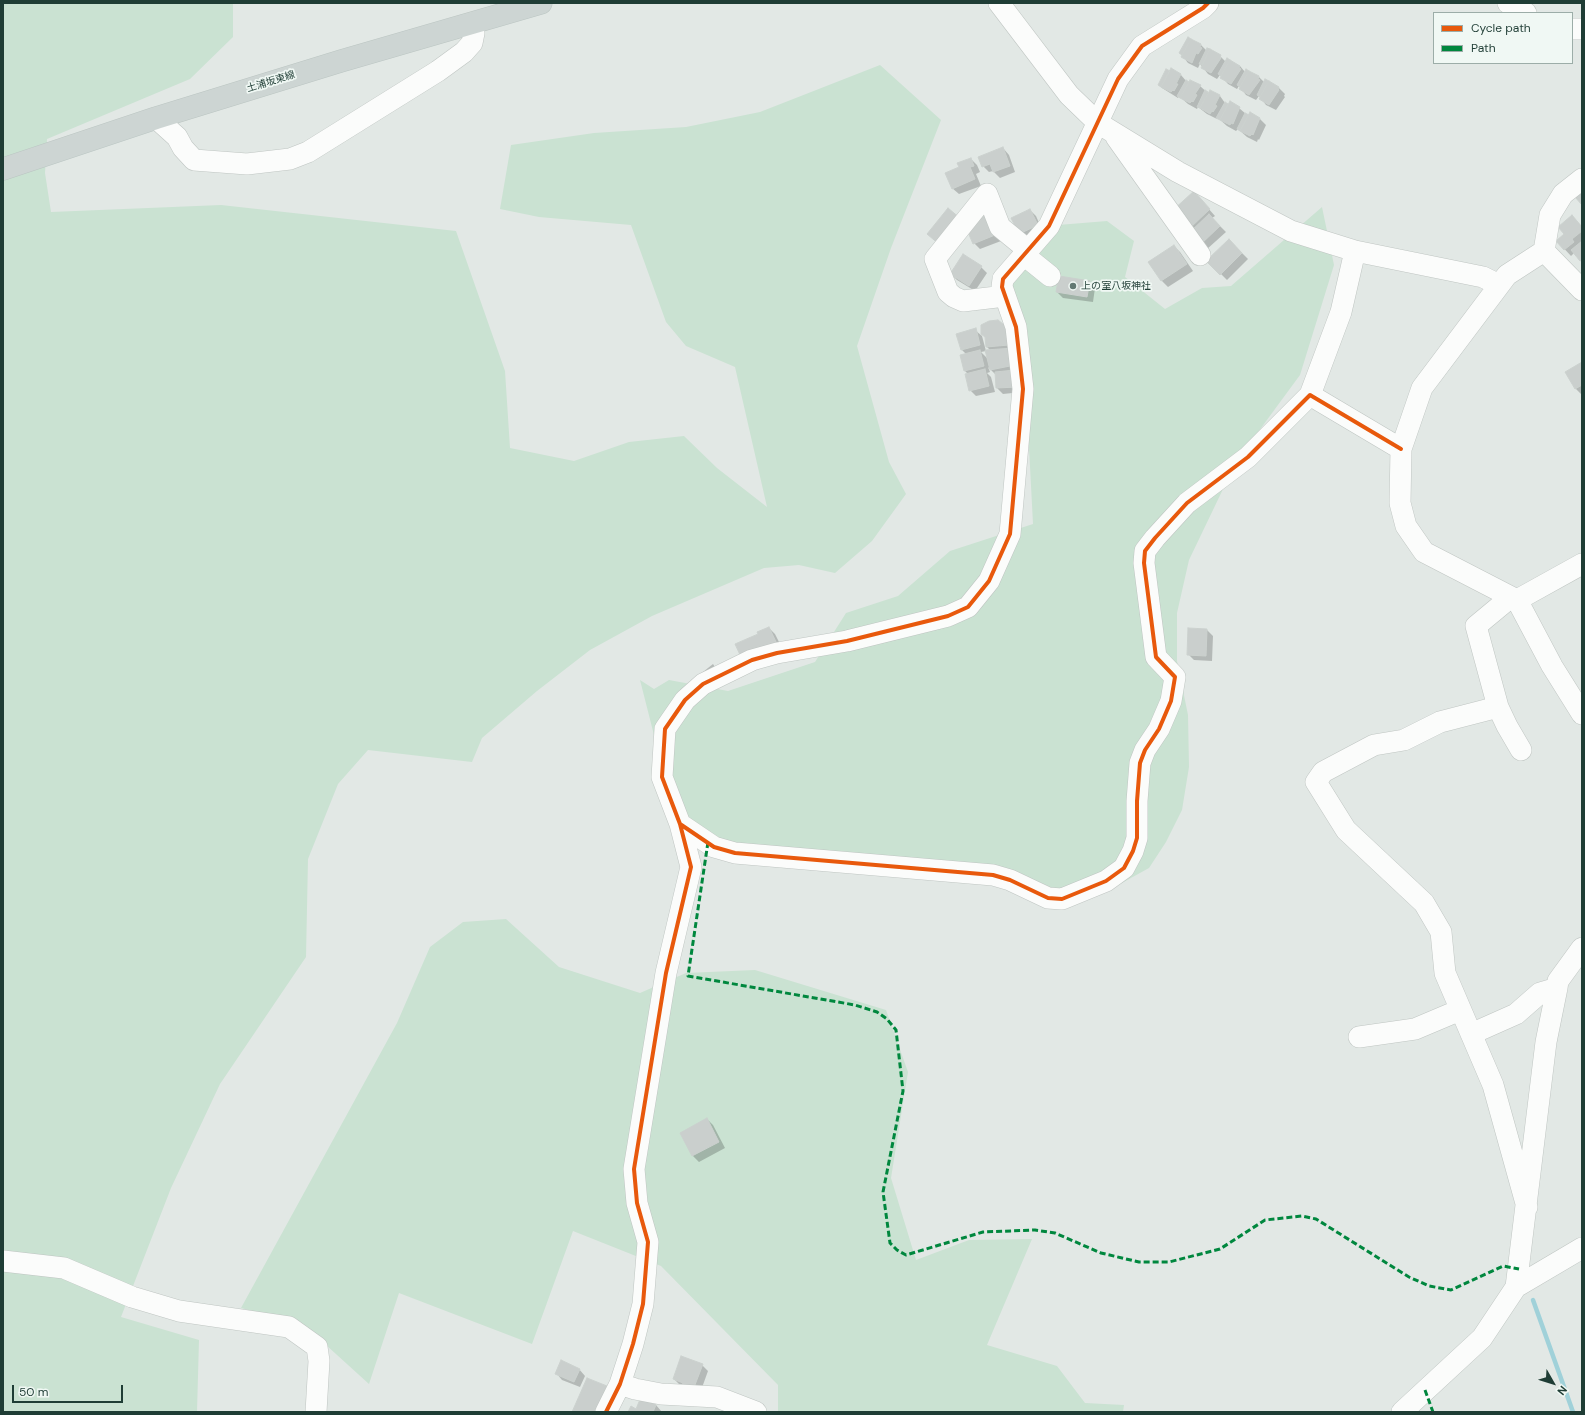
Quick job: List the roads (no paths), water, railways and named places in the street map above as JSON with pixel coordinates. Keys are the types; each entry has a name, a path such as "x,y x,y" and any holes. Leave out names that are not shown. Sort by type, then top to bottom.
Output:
{"main road":[{"name":"土浦坂東線","path":"3,169 156,118 334,63 471,24 503,8 542,3"}],"street":[{"path":"999,3 1070,95 1105,127 1178,172 1292,231 1355,251 1483,277 1499,285"},
{"path":"606,1412 620,1384 633,1344 642,1304 648,1242 637,1203 634,1169 666,972 691,867 680,824 662,777 665,729 685,700 703,684 752,660 777,653 847,641 948,616 968,607 989,581 1010,534 1023,389 1016,327 1002,287 1003,280 1049,226 1105,127 1118,79 1142,46 1203,8 1208,3"},
{"path":"1508,3 1524,12"},
{"path":"156,118 177,137 183,148 194,160 247,164 290,159 308,152 438,71 464,52 472,43 474,33 471,24"},
{"path":"1105,127 1200,255"},
{"path":"1582,179 1563,194 1550,215 1544,251 1507,275 1422,388 1401,450 1400,503 1406,526 1424,552 1514,598 1552,666 1582,714"},
{"path":"1005,296 963,301 954,297 948,292 935,258 987,194 1000,227 1050,276"},
{"path":"680,824 714,847 735,853 993,875 1010,880 1048,898 1062,899 1106,881 1124,868 1133,851 1137,838 1137,801 1140,763 1145,750 1159,729 1171,701 1175,677 1156,657 1144,563 1145,551 1187,503 1248,458 1310,395 1341,312 1355,251"},
{"path":"1544,251 1582,290"},
{"path":"1310,395 1401,450"},
{"path":"1522,750 1507,726 1498,707 1476,626 1514,598 1582,564"},
{"path":"1498,707 1440,722 1404,740 1374,745 1323,772 1316,782 1346,830 1424,903 1441,932 1445,973 1493,1085 1527,1207"},
{"path":"1516,1287 1546,1042 1558,980 1582,948"},
{"path":"1471,1034 1516,1014 1540,994 1557,988"},
{"path":"1359,1037 1415,1029 1460,1010"},
{"path":"1402,1412 1482,1338 1516,1287 1582,1248"},
{"path":"3,1262 64,1268 132,1297 179,1311 289,1327 317,1347 319,1361 316,1412"},
{"path":"620,1384 635,1389 661,1394 717,1397 756,1412"}],"waterway":[{"path":"1533,1300 1573,1412"}],"place":[{"name":"上の室八坂神社","path":"1073,286"}]}
